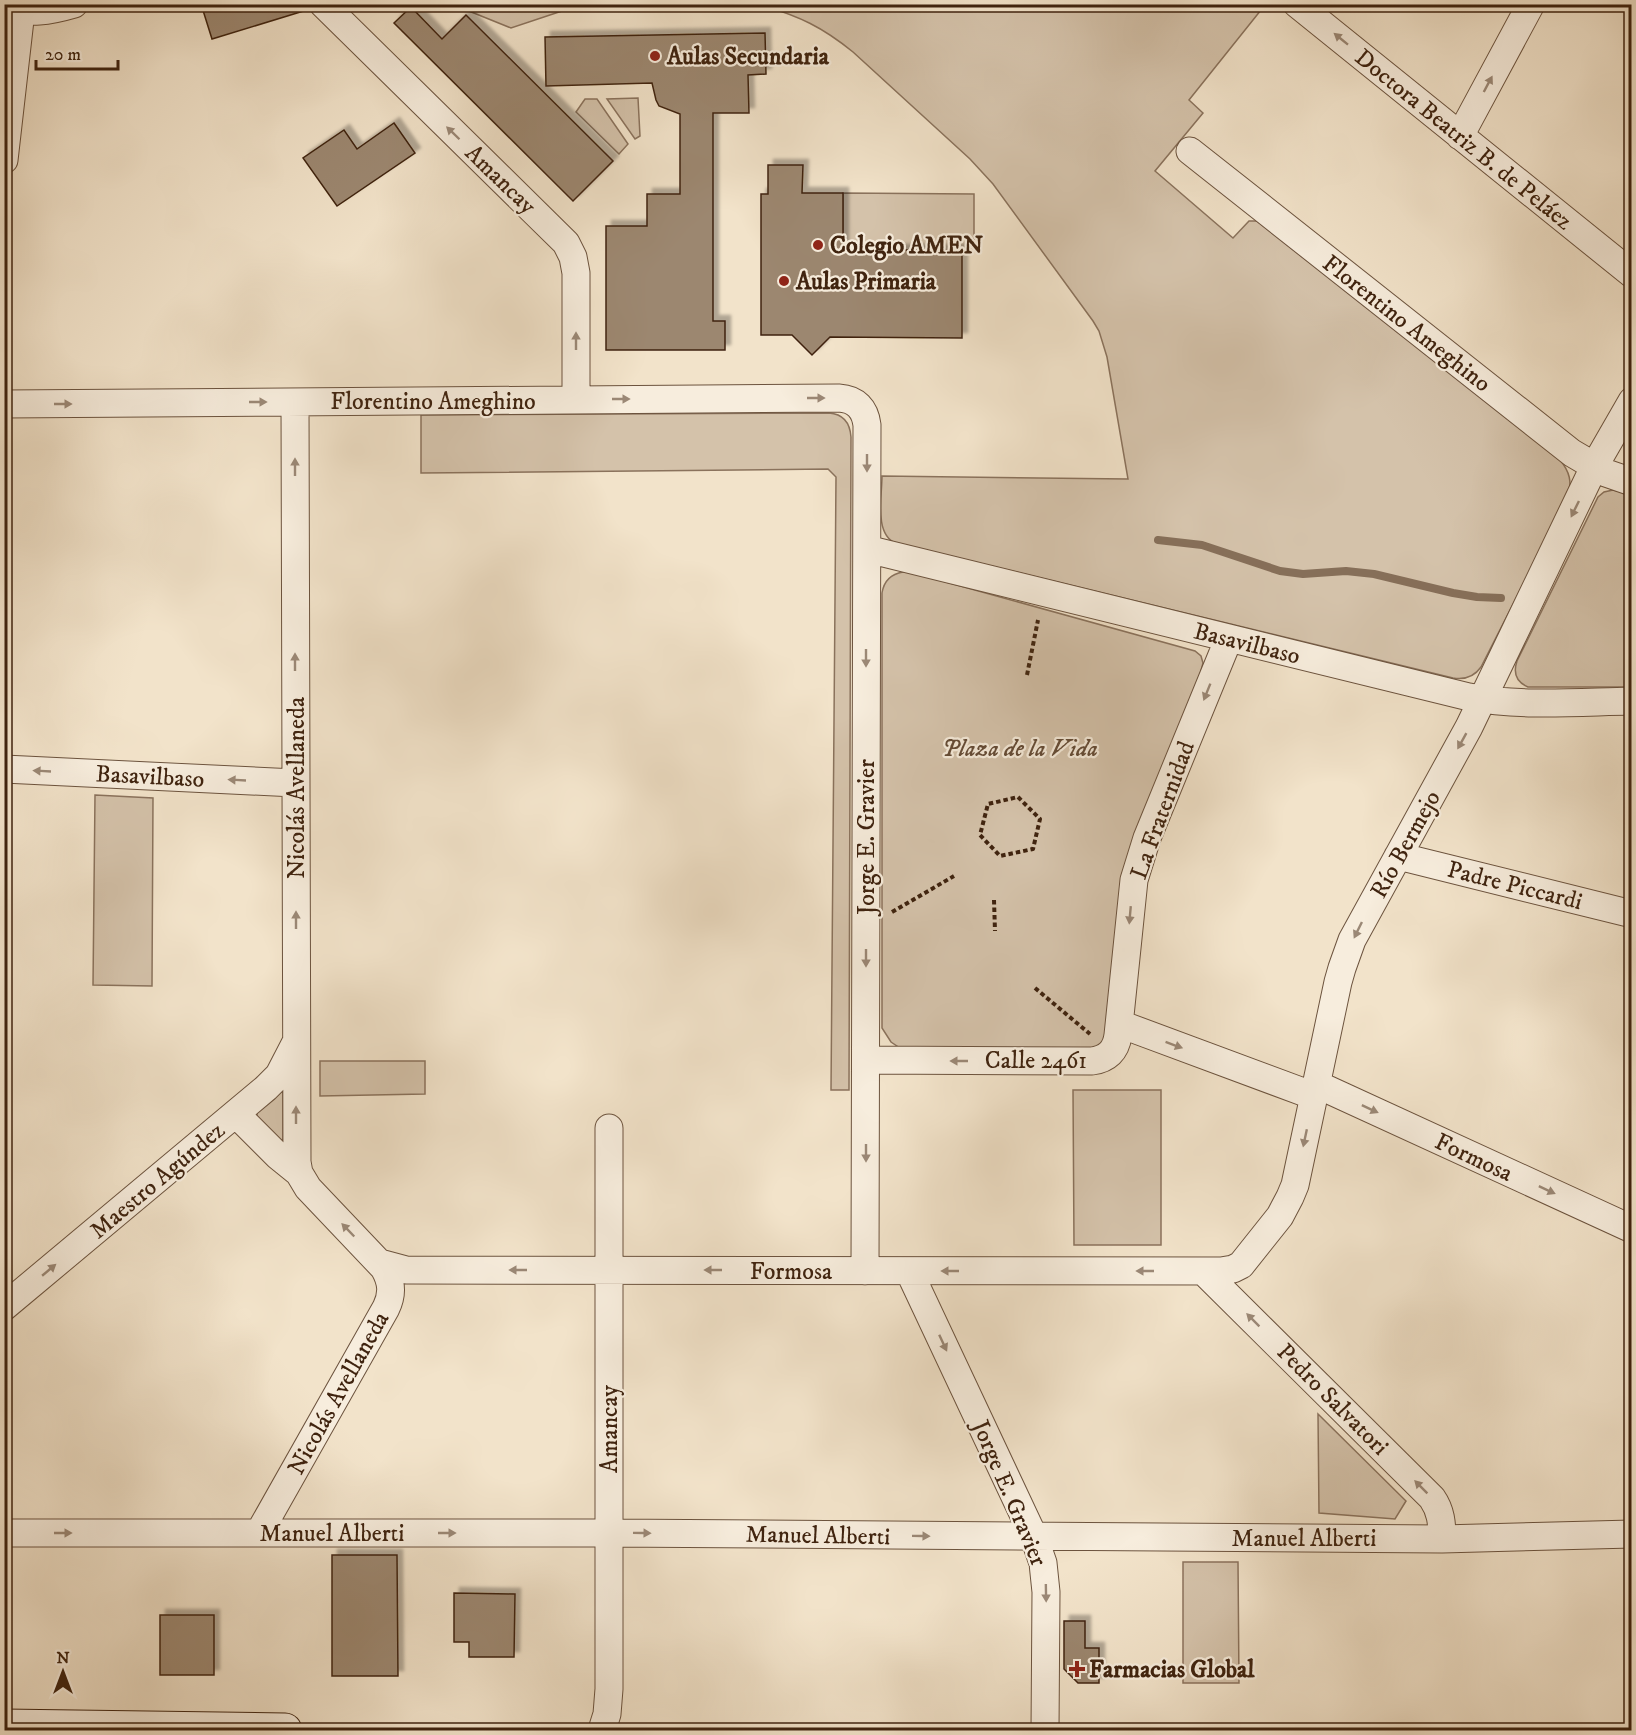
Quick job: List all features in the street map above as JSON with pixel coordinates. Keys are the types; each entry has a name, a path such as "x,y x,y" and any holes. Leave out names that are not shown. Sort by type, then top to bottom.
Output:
{"main road":[{"path":"4,1726 285,1731"}],"street":[{"path":"4,160 13,8 47,11 74,4"},
{"name":"Amancay","path":"322,4 570,250 576,273 576,400"},
{"name":"Doctora Beatriz B. de Peláez","path":"1298,4 1632,273"},
{"path":"1460,136 1531,4"},
{"name":"Florentino Ameghino","path":"1190,151 1572,453 1594,467 1632,482"},
{"name":"Florentino Ameghino","path":"4,404 839,398 853,401 860,406"},
{"name":"Río Bermejo","path":"1203,1271 1227,1270 1241,1265 1280,1216 1290,1197 1295,1185 1338,982 1359,926 1483,700 1594,467 1632,401"},
{"name":"Nicolás Avellaneda","path":"295,402 296,1042 299,1173"},
{"name":"Jorge E. Gravier","path":"860,406 867,425 865,1271"},
{"name":"Basavilbaso","path":"867,549 1483,700 1520,703 1632,702"},
{"name":"La Fraternidad","path":"1119,1024 1137,866 1229,638"},
{"name":"Basavilbaso","path":"4,769 296,783"},
{"name":"Padre Piccardi","path":"1398,856 1632,914"},
{"path":"1119,1024 1315,1090"},
{"name":"Calle 2461","path":"866,1060 1097,1060 1103,1059 1113,1051 1118,1041 1119,1024"},
{"name":"Maestro Agúndez","path":"4,1307 236,1114 279,1075 296,1042"},
{"name":"Formosa","path":"1315,1090 1632,1229"},
{"name":"Nicolás Avellaneda","path":"236,1114 283,1161 299,1173 308,1188 380,1263 390,1279 391,1291 388,1303 259,1533"},
{"name":"Amancay","path":"602,1731 609,1689 609,1128"},
{"name":"Formosa","path":"380,1263 406,1270 1203,1271"},
{"name":"Jorge E. Gravier","path":"909,1271 1034,1537 1043,1563 1046,1592 1045,1731"},
{"name":"Pedro Salvatori","path":"1203,1271 1432,1498 1441,1519 1442,1539"},
{"name":"Manuel Alberti","path":"4,1533 609,1533 1442,1539 1632,1534"}],"path":[{"path":"1027,675 1039,613"},
{"path":"1018,797 1040,819 1033,849 1000,856 980,835 988,804 1018,797"},
{"path":"886,916 954,876"},
{"path":"994,900 995,931"},
{"path":"1035,988 1098,1040"}],"green space":[{"path":"1249,4 1261,10 1189,100 1203,113 1155,171 1233,238 1249,221 1257,221 1560,460 1568,473 1570,486 1568,496 1481,667 1469,677 1453,678 896,543 889,539 882,524 882,476 1128,479 1107,357 1099,331 1093,321 993,184 970,159 853,52 831,35 810,23 762,5"},
{"path":"454,5 580,5 511,28"},
{"path":"638,98 640,136 635,139 607,99"},
{"path":"585,99 597,99 628,144 619,154 576,112"},
{"path":"843,193 974,194 974,250 843,250"},
{"path":"829,413 845,420 851,437 849,1090 831,1090 836,477 828,469 421,473 421,415"},
{"path":"1613,490 1631,494 1631,687 1528,687 1516,677 1517,661 1598,497 1604,492"},
{"name":"Plaza de la Vida","path":"903,572 910,572 1195,651 1201,656 1203,663 1108,1035 1098,1048 900,1048 891,1042 882,1028 882,593 889,578"},
{"path":"95,795 153,798 152,986 93,985"},
{"path":"320,1061 425,1061 425,1094 320,1096"},
{"path":"1073,1090 1161,1090 1161,1245 1074,1245"},
{"path":"281,1091 283,1093 283,1139 280,1142 257,1118 257,1112"},
{"path":"1318,1414 1406,1501 1395,1519 1319,1513"},
{"path":"1183,1562 1238,1562 1239,1683 1183,1683"}],"building":[{"path":"201,4 306,4 307,10 212,39"},
{"path":"411,7 442,39 466,15 613,161 573,201 394,23"},
{"path":"765,33 766,74 748,75 749,113 713,113 713,321 725,321 725,350 606,350 606,226 647,226 647,194 680,194 680,114 659,106 652,83 546,86 545,37"},
{"path":"394,123 415,153 337,206 303,158 344,130 357,149"},
{"path":"768,165 803,165 802,193 843,193 843,250 962,250 962,338 830,337 812,355 792,335 761,335 761,194 768,194"},
{"path":"332,1555 397,1555 398,1676 332,1676"},
{"path":"454,1593 515,1594 514,1657 469,1657 469,1642 454,1642"},
{"path":"160,1615 214,1615 214,1675 160,1675"},
{"path":"1064,1621 1085,1621 1085,1648 1099,1648 1099,1683 1078,1683 1064,1669"}],"waterway":[{"path":"1158,540 1202,545 1280,571 1303,574 1346,571 1374,574 1453,593 1501,598"}],"place":[{"name":"Aulas Secundaria","path":"655,56"},
{"name":"Colegio AMEN","path":"818,245"},
{"name":"Aulas Primaria","path":"784,281"},
{"name":"Farmacias Global","path":"1077,1669"}]}
